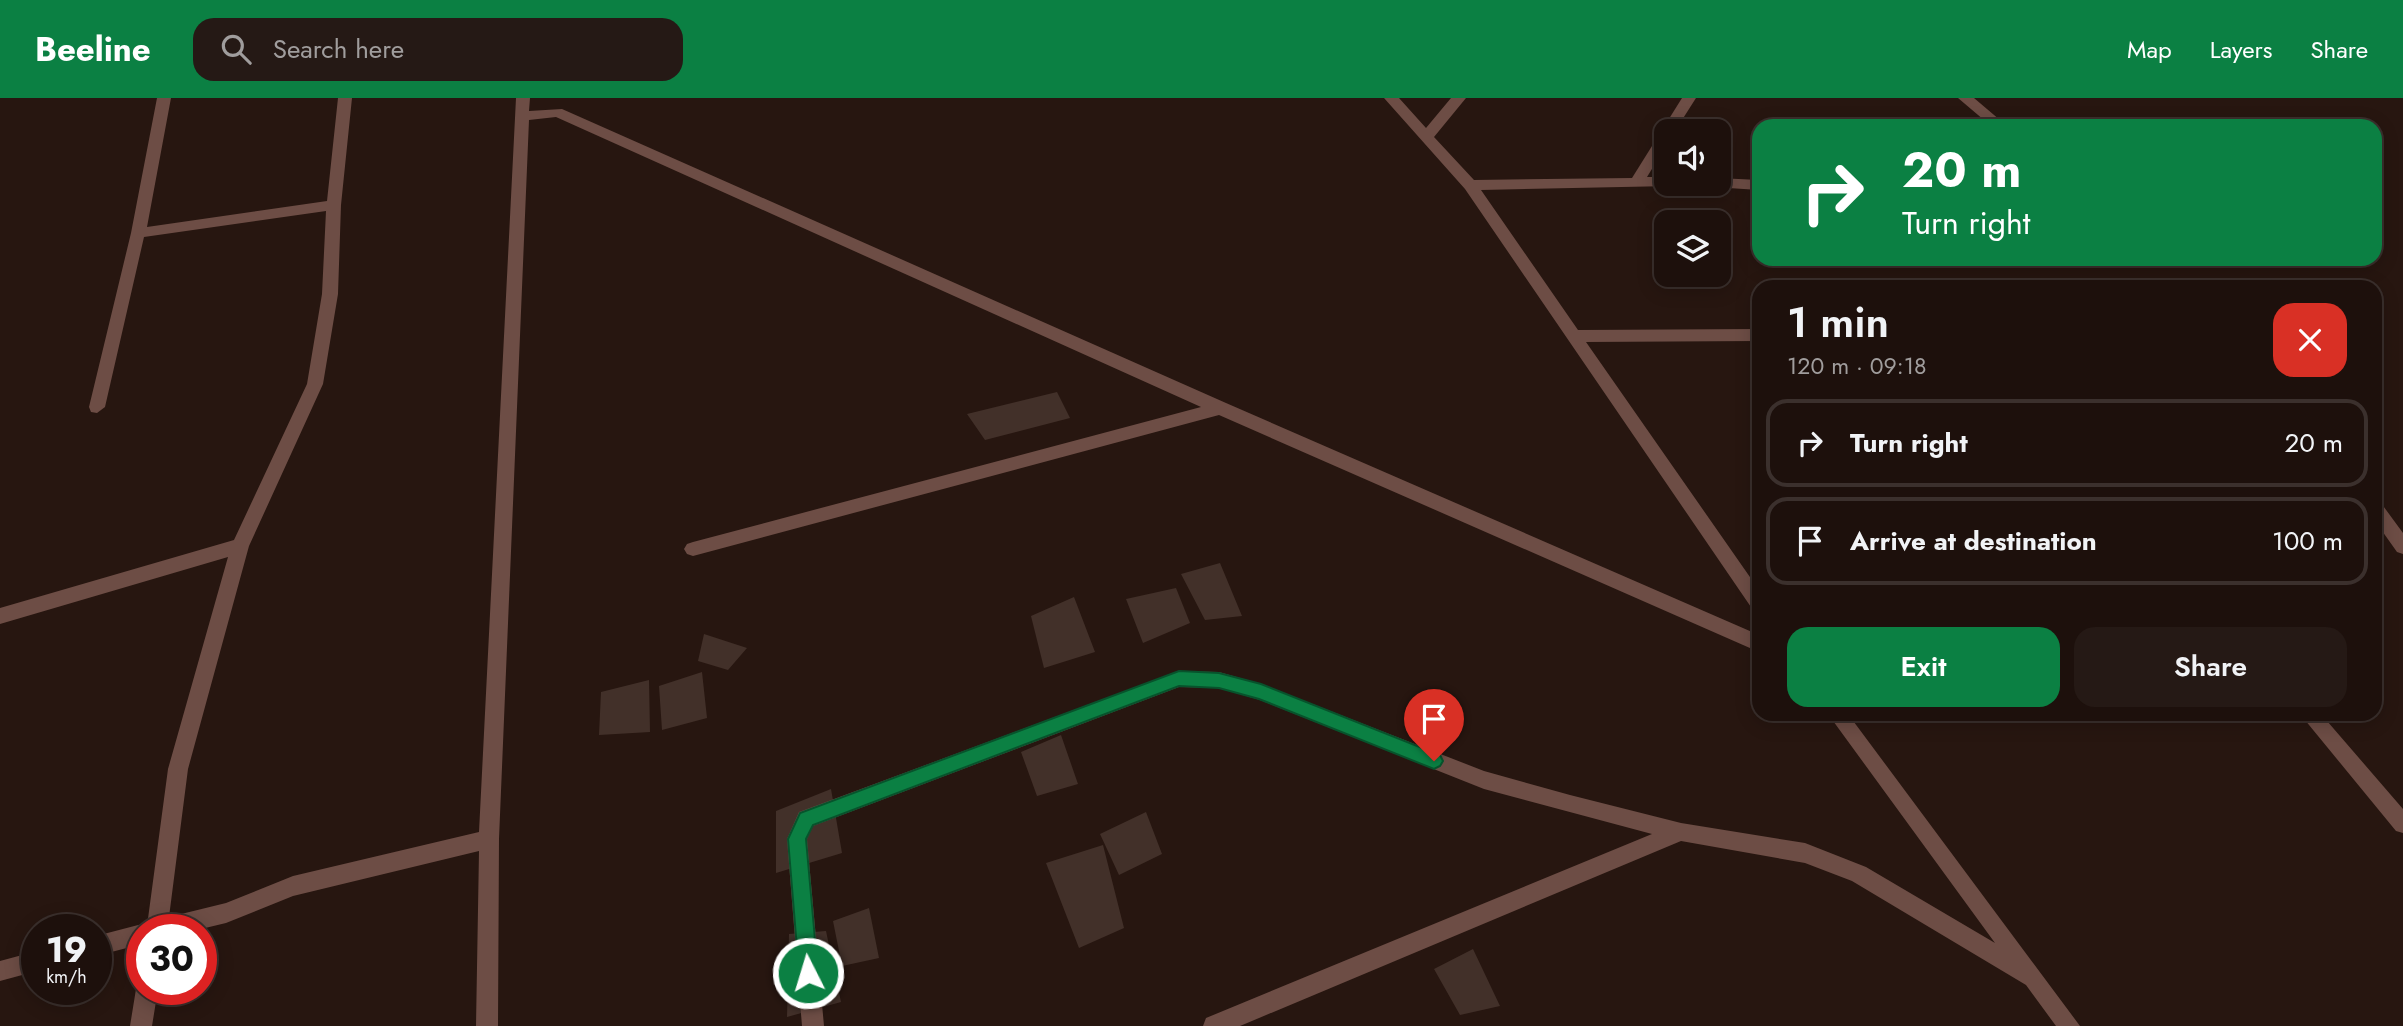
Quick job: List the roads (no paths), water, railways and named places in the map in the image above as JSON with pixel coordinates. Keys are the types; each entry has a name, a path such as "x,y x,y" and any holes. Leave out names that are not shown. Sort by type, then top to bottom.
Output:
{"street":[{"path":"97,407 138,233 164,98"},
{"path":"161,914 178,769 240,546 315,384 330,294 334,205 345,98"},
{"path":"1391,98 1427,135 1469,185 1752,595"},
{"path":"1427,135 1459,98"},
{"path":"1676,119 1689,98"},
{"path":"1965,98 1991,119"},
{"path":"487,1026 489,839 523,107 556,112 1220,408 1752,641"},
{"path":"1637,181 1654,154"},
{"path":"1469,185 1654,182"},
{"path":"1731,184 1752,185"},
{"path":"138,233 334,205"},
{"path":"1572,336 1752,335"},
{"path":"693,549 1220,408"},
{"path":"2382,518 2403,547"},
{"path":"0,616 240,546"},
{"path":"813,1026 797,839 806,819 1179,679 1219,680 1261,692 1484,780 1681,832 1805,853 1859,874 2032,977"},
{"path":"1843,721 2069,1026"},
{"path":"2315,721 2403,824"},
{"path":"1214,1026 1681,832"},
{"path":"217,915 293,886 489,839"},
{"path":"0,971 21,965"},
{"path":"141,1026 144,1005"}]}
